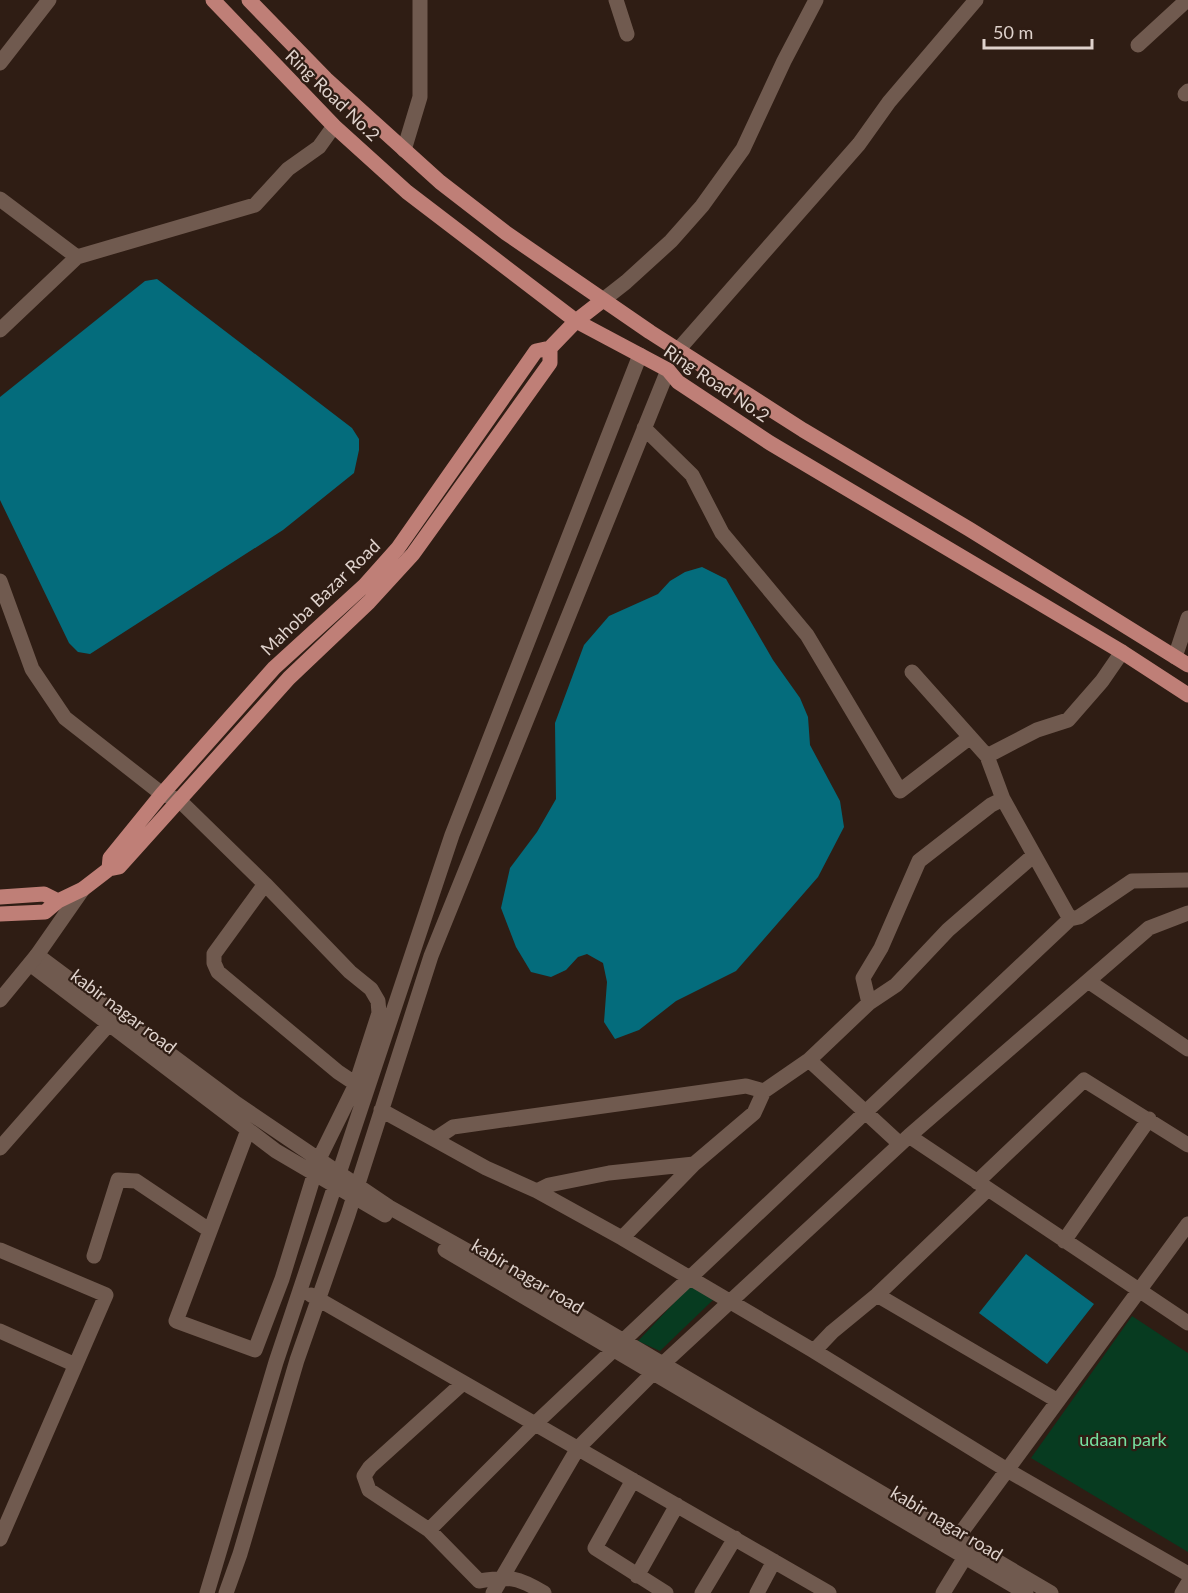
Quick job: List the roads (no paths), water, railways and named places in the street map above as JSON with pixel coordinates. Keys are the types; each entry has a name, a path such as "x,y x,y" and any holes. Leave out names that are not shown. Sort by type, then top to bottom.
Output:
{"main road":[{"name":"Ring Road No.2","path":"213,0 334,126 407,192 576,321 668,370 678,382 770,443 1122,652 1188,695"},
{"name":"Ring Road No.2","path":"251,0 326,79 440,182 506,233 678,350 803,430 969,529 1182,661"},
{"name":"Mahoba Bazar Road","path":"83,889 109,869 119,867 350,610 398,548 536,351 550,348 576,321 603,300"},
{"name":"Mahoba Bazar Road","path":"109,869 110,858 162,794 274,669 350,610"},
{"path":"0,914 45,912 58,901 83,889"},
{"path":"0,897 44,894 58,901"}],"street":[{"path":"0,63 49,0"},
{"path":"404,150 420,97 420,0"},
{"path":"616,0 627,34"},
{"path":"603,300 671,241 702,206 743,150 784,61 816,0"},
{"path":"678,350 859,144 889,102 976,0"},
{"path":"1138,45 1187,0"},
{"path":"0,330 77,257 255,205 288,169 319,147 334,126"},
{"path":"0,200 77,257"},
{"path":"207,1593 300,1289 452,835 640,355"},
{"path":"226,1593 240,1554 297,1360 356,1191 431,956 668,370"},
{"path":"644,428 692,475 722,533 807,635 900,791 969,738"},
{"path":"0,581 32,669 64,718 162,794 179,800 350,972 371,989 378,1001 379,1013 356,1084 317,1166 282,1279 255,1350 176,1321 248,1130"},
{"path":"1182,661 1188,618"},
{"path":"987,756 1037,730 1068,720 1102,681 1122,652"},
{"path":"912,672 987,756 1003,800 1070,919"},
{"path":"869,1003 863,978 881,948 919,861 991,805 1003,800"},
{"path":"622,1238 694,1164 754,1113 764,1091 809,1060 869,1003 896,985 948,930 1034,856"},
{"path":"429,1530 536,1423 1070,919 1079,916 1132,881 1188,880"},
{"path":"265,884 214,954 214,963 218,972 338,1072 356,1084"},
{"name":"Mahoba Bazar Road","path":"0,1000 33,960 83,889"},
{"path":"493,1593 578,1448 658,1368 904,1140 1149,928 1188,913"},
{"path":"33,960 237,1104 317,1166"},
{"name":"kabir nagar road","path":"33,960 109,1024 276,1151 317,1166 969,1551 1026,1593"},
{"path":"1088,981 1188,1049"},
{"path":"0,1148 109,1024"},
{"path":"809,1060 865,1113 904,1140 983,1186 1188,1323"},
{"path":"814,1351 832,1332 877,1295 1084,1080 1188,1145"},
{"path":"435,1139 453,1127 746,1086 764,1091"},
{"path":"381,1110 486,1168 537,1191 622,1238 814,1351 1007,1470 1188,1574"},
{"path":"1064,1241 1149,1119"},
{"path":"537,1191 549,1185 609,1173 694,1164"},
{"path":"94,1256 118,1180 136,1181 209,1230"},
{"path":"954,1542 1187,1229"},
{"path":"0,1250 106,1295 7,1504 0,1539"},
{"path":"282,1279 829,1593"},
{"path":"877,1295 1058,1401"},
{"path":"0,1331 69,1362"},
{"path":"463,1383 370,1467 364,1476 369,1490 429,1530 479,1581 502,1577 524,1581 544,1593"},
{"path":"633,1480 595,1548 666,1593"},
{"path":"637,1576 677,1505"},
{"path":"702,1593 735,1538"},
{"path":"944,1593 969,1551 1051,1593"},
{"path":"757,1593 774,1561"},
{"path":"1182,1593 1188,1583"}],"water":[{"path":"157,279 352,428 359,439 359,450 354,473 283,530 90,654 78,652 69,643 0,500 0,397 145,281"},
{"path":"702,567 726,579 773,660 800,698 808,717 810,745 840,801 844,827 818,877 736,971 676,1001 639,1030 615,1039 604,1022 607,982 603,963 587,954 578,957 566,970 551,977 531,972 516,947 501,908 510,868 537,832 556,799 555,723 584,645 609,616 658,594 670,581 685,572"},
{"path":"1026,1254 1094,1304 1047,1364 979,1313"}],"park label":[{"name":"udaan park","path":"1123,1439"}]}
